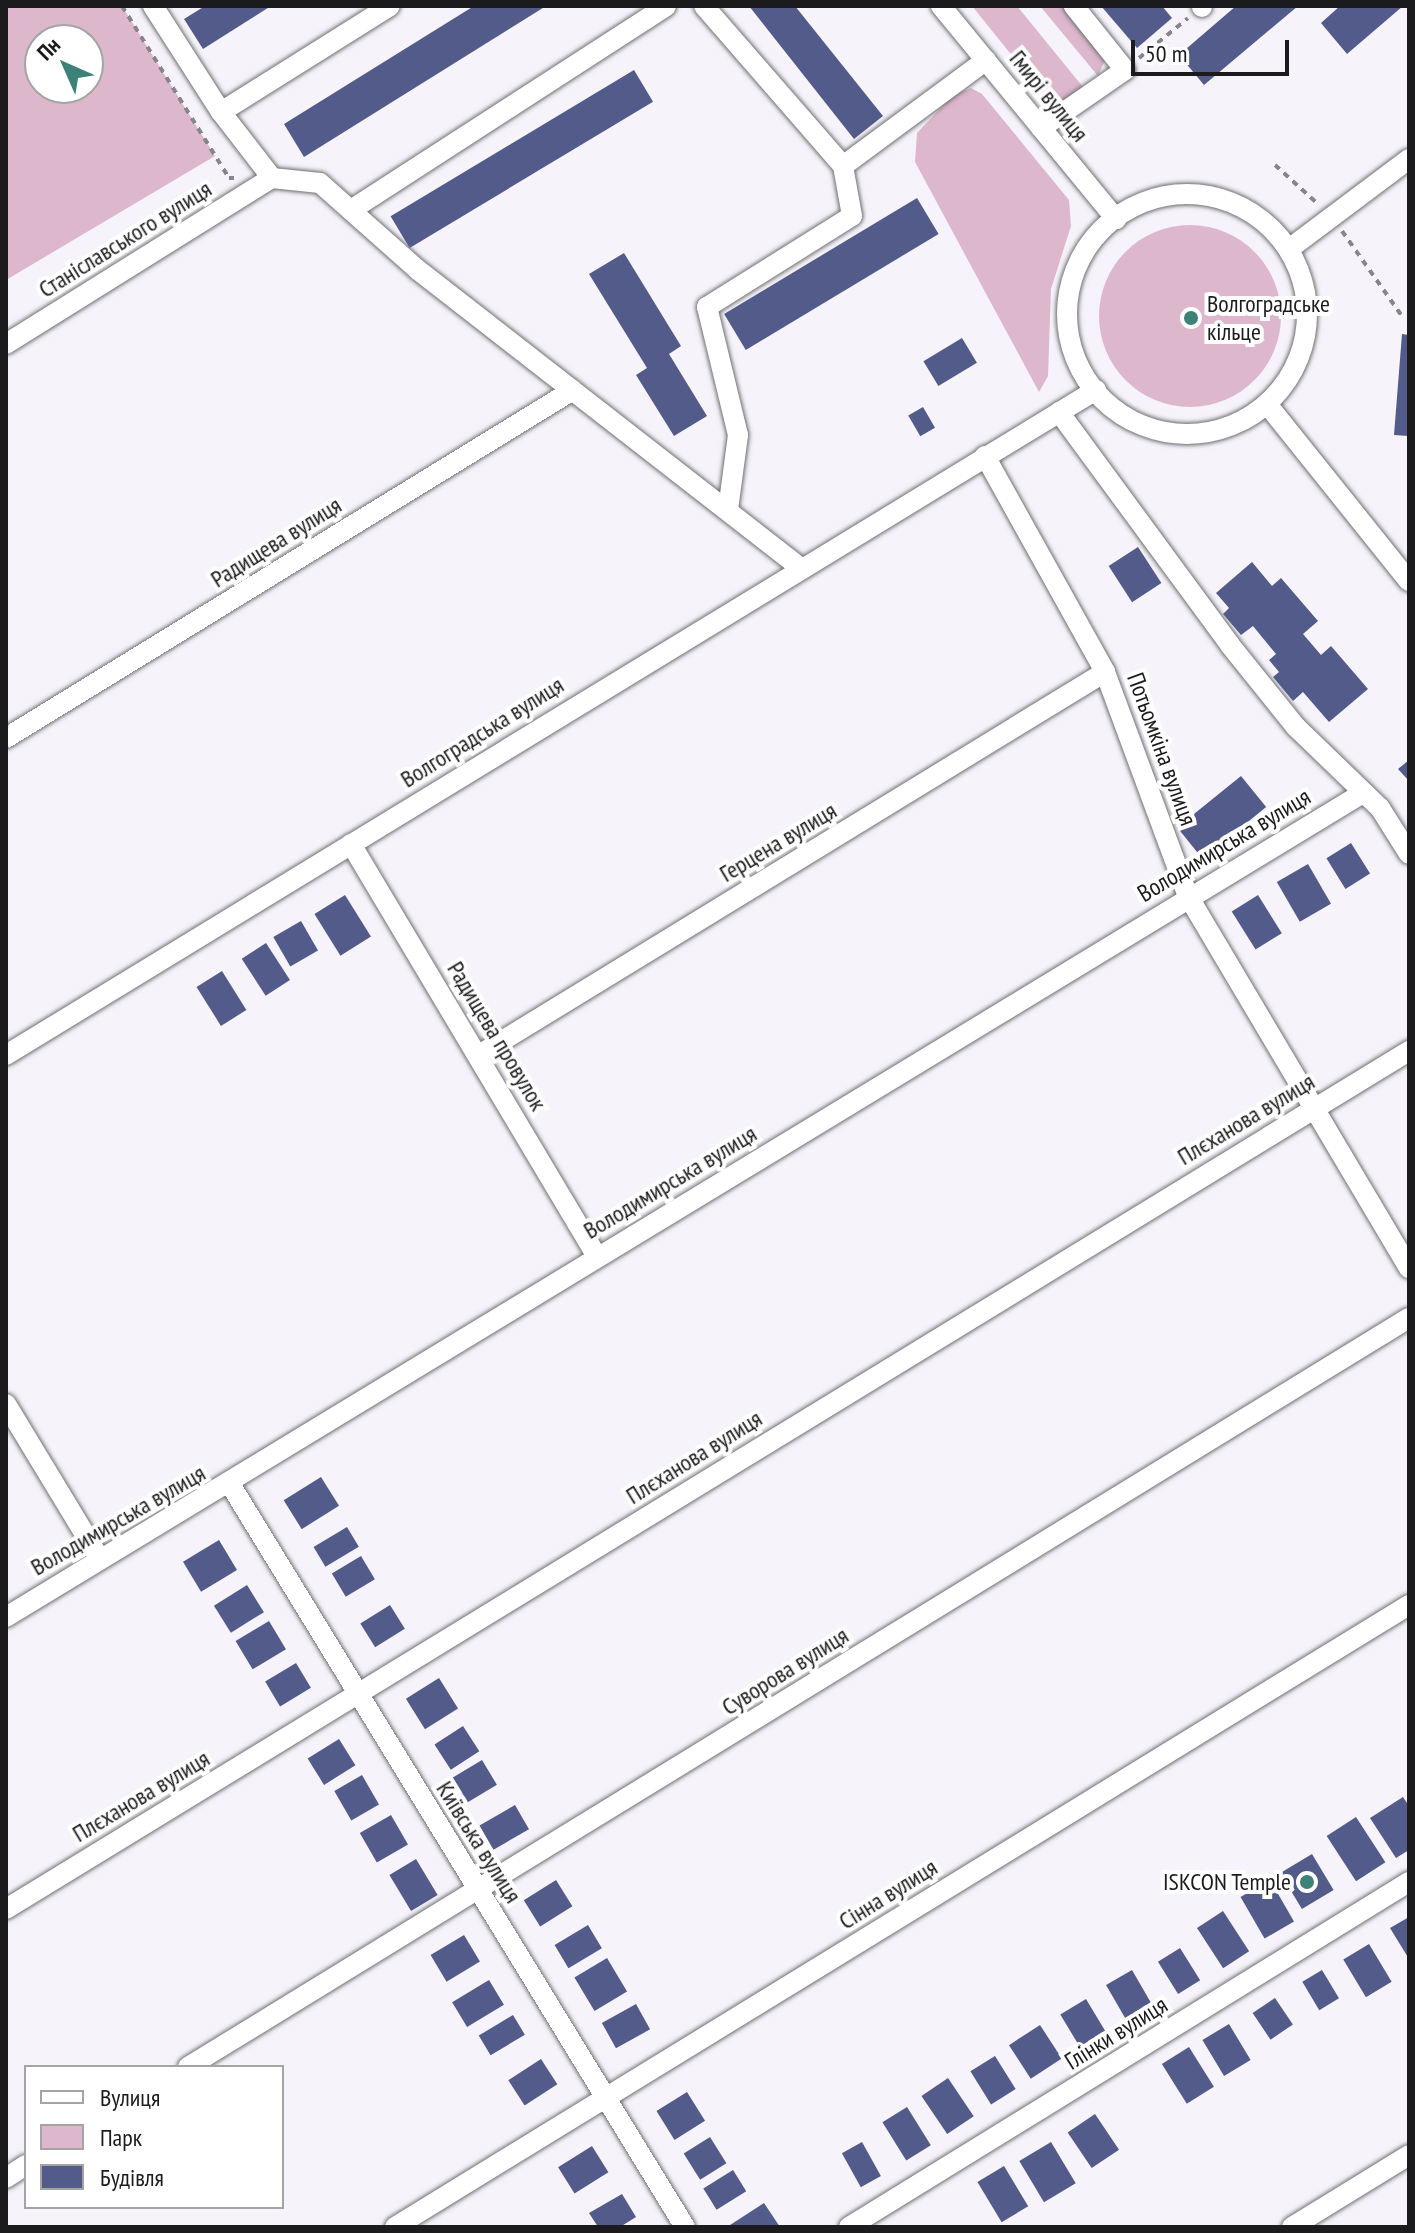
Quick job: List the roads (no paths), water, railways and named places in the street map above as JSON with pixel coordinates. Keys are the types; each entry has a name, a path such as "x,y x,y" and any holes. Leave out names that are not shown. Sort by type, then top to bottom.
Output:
{"street":[{"path":"153,6 221,112 272,178 320,183 418,270 800,567"},
{"path":"221,112 390,6"},
{"path":"351,210 666,6"},
{"path":"704,6 843,166 852,216 707,307 738,435 728,510"},
{"name":"Гмирі вулиця","path":"941,6 1116,219"},
{"path":"1041,128 1125,70 1074,6"},
{"path":"843,166 986,60"},
{"path":"1289,249 1409,159"},
{"name":"Станіславського вулиця","path":"6,344 272,178"},
{"path":"1190,194 1229,201 1263,221 1289,249 1304,284 1308,317 1298,359 1267,404 1238,423 1205,433 1171,434 1138,424 1109,406 1083,375 1069,337 1067,307 1085,252 1116,219 1151,200 1190,194"},
{"name":"Радищева вулиця","path":"6,738 573,390"},
{"name":"Волгоградська вулиця","path":"6,1055 800,567 1096,390"},
{"path":"1267,404 1409,581"},
{"path":"1059,412 1239,657 1296,727 1363,793 1409,854"},
{"name":"Потьомкіна вулиця","path":"985,456 1105,672 1188,896 1409,1268"},
{"name":"Герцена вулиця","path":"479,1055 1105,672"},
{"name":"Володимирська вулиця","path":"6,1617 230,1484 1188,896 1363,793"},
{"name":"Радищева провулок","path":"351,844 597,1257"},
{"name":"Плєханова вулиця","path":"6,1909 1409,1051"},
{"name":"Суворова вулиця","path":"191,2065 1409,1318"},
{"path":"6,1404 100,1559"},
{"name":"Київська вулиця","path":"230,1484 685,2227"},
{"name":"Сінна вулиця","path":"395,2227 1409,1605"},
{"name":"Глінки вулиця","path":"849,2227 1409,1882"},
{"path":"1292,2227 1409,2155"},
{"path":"6,2178 24,2166"}],"place":[{"name":"Волгоградське кільце","path":"1191,318"},
{"name":"ISKCON Temple","path":"1307,1882"}]}
